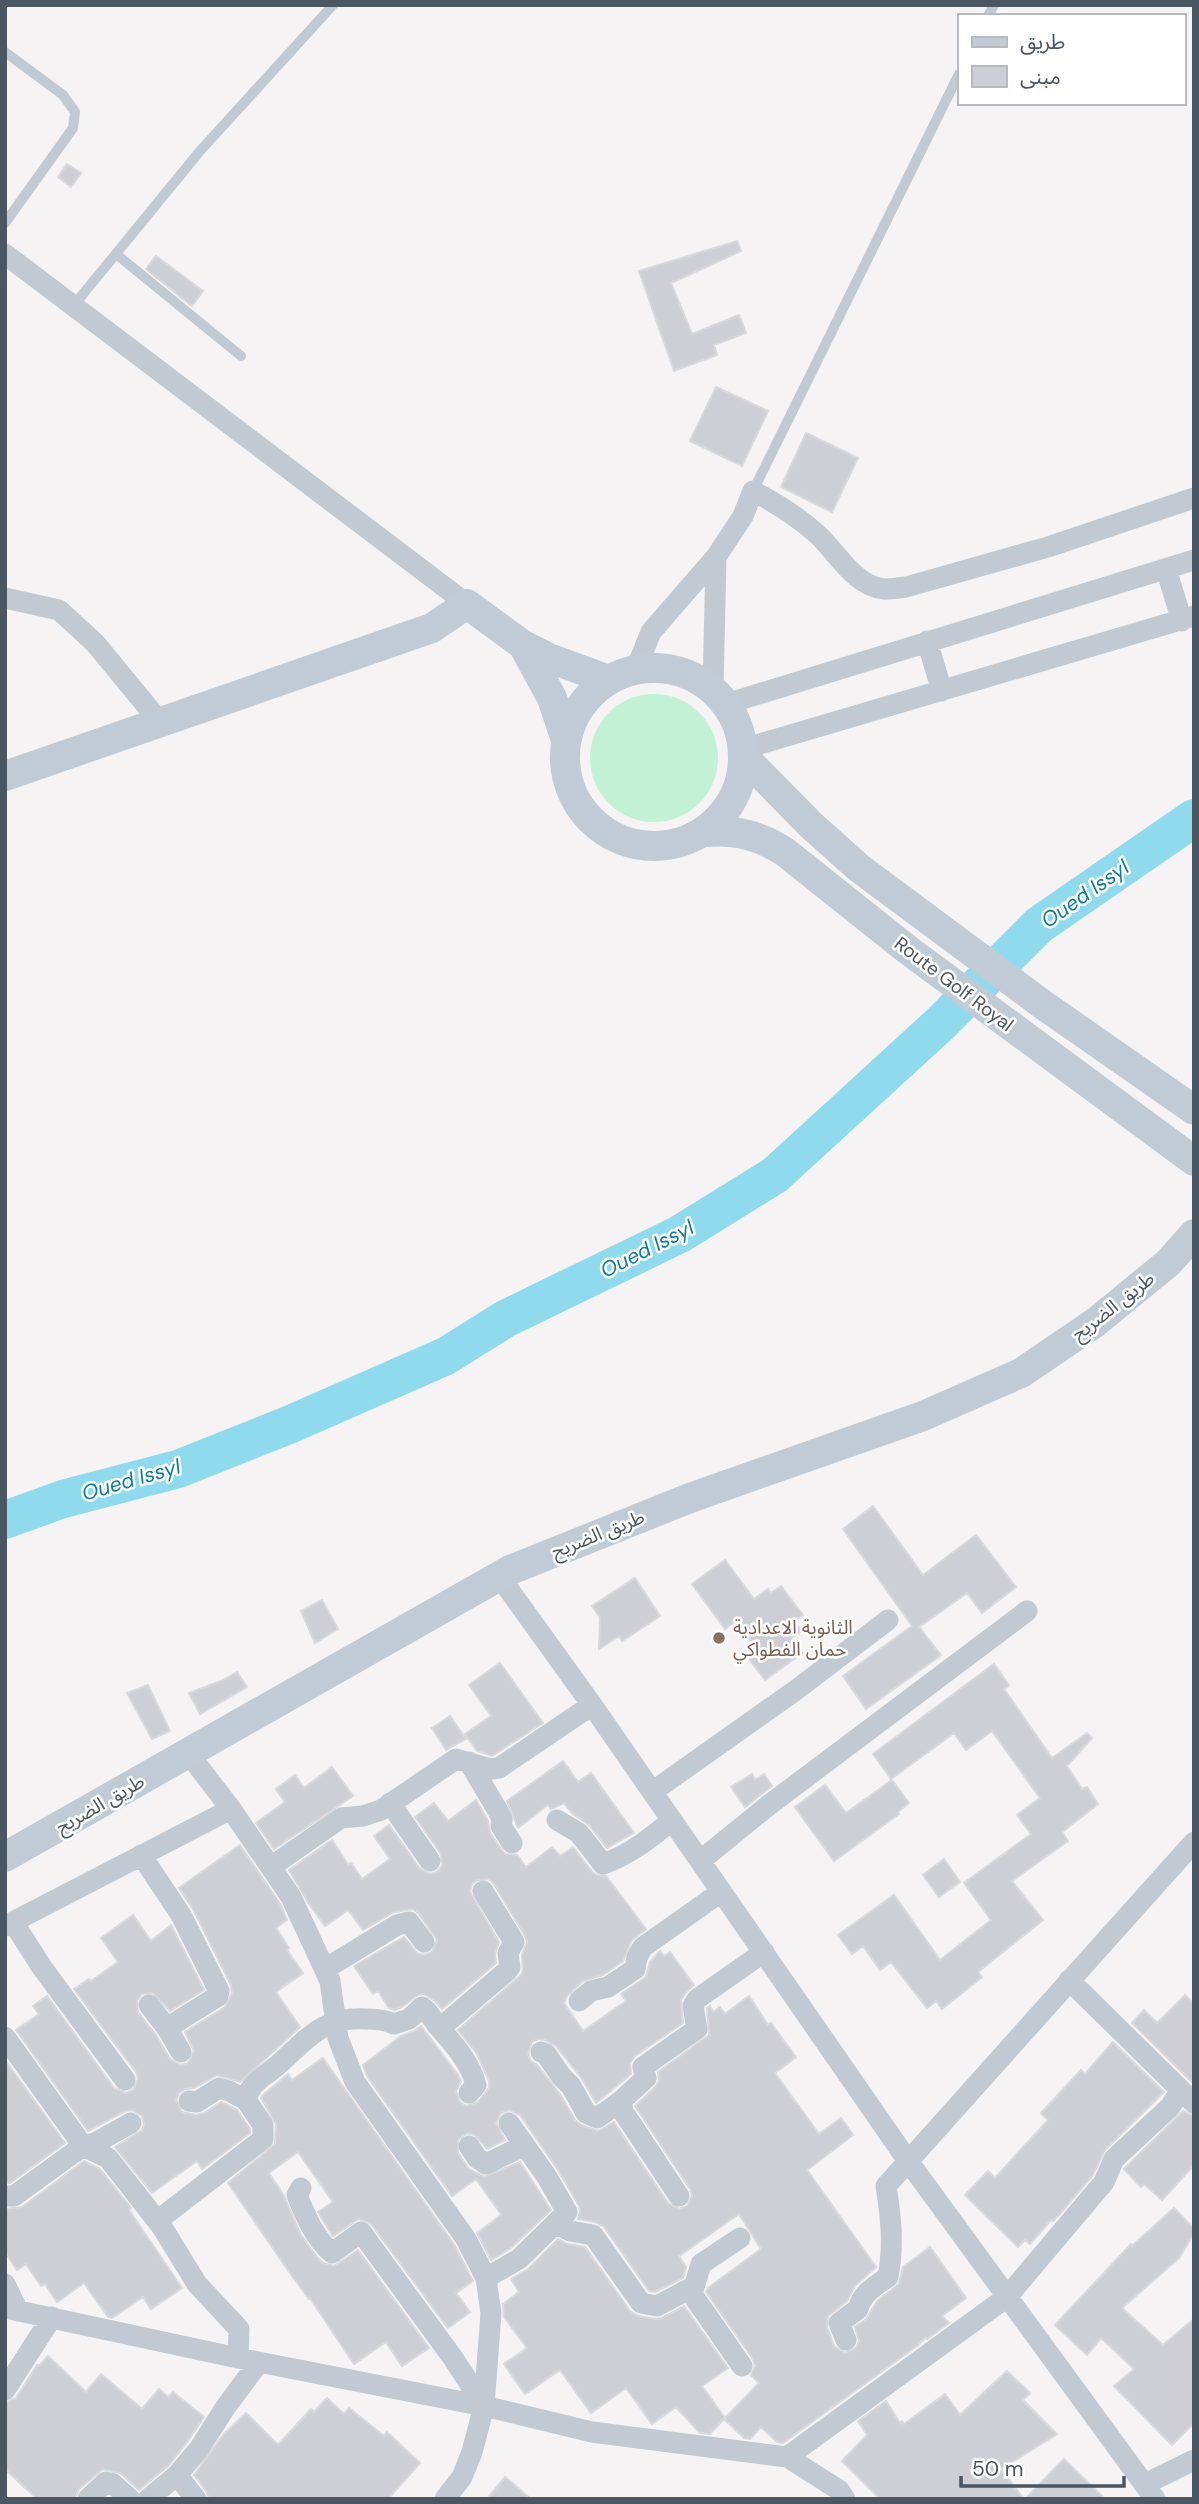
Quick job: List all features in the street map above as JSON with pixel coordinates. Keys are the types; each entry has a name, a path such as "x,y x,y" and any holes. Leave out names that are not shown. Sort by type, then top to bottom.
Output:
{"street":[{"path":"5,254 523,645 549,658 623,674"},
{"path":"623,674 651,632 716,557 743,516 753,491 775,503 819,536 846,567 864,582 882,589 906,587 1048,547 1194,498"},
{"path":"716,557 719,697"},
{"path":"719,697 927,641 1194,560"},
{"path":"744,753 942,691 1188,619 1166,569"},
{"path":"5,598 59,610 94,642 160,722"},
{"path":"5,776 432,628 467,604"},
{"path":"927,641 942,691"},
{"path":"523,645 552,698 566,740"},
{"path":"657,667 677,670 696,678 719,697 741,733 744,753 741,779 734,799 721,817 705,832 681,844 656,848 629,844 605,833 585,815 572,793 565,767 566,740 574,716 589,695 623,674 657,667"},
{"name":"Route Golf Royal","path":"744,753 832,845 1042,1004 1194,1110"},
{"name":"Route Golf Royal","path":"705,832 737,832 769,842 908,950 1194,1161"},
{"name":"طريق الضريح","path":"5,1857 499,1576 635,1519 923,1416 1021,1373 1096,1322 1168,1263 1194,1234"},
{"path":"499,1576 592,1705 908,2161 1150,2491 1194,2460"},
{"path":"700,1861 790,1788 1027,1611"},
{"path":"652,1792 765,1713 888,1620"},
{"path":"272,1866 341,1818 363,1816 381,1810 456,1759 491,1769 499,1768 592,1705"},
{"path":"188,1753 231,1809 291,1896 330,1981 342,2049 355,2082 466,2239 486,2278 491,2313 484,2406 472,2452 462,2477 445,2499"},
{"path":"468,1762 498,1811 502,1819 501,1826 512,1843"},
{"path":"390,1803 430,1861"},
{"path":"125,2080 9,1924 231,1809"},
{"path":"557,1820 579,1833 603,1864 627,1853 672,1820"},
{"path":"846,2340 839,2323 858,2309 860,2298 888,2277 892,2223 886,2186 1194,1842"},
{"path":"141,1855 181,1915 219,1991 218,1996 167,2028"},
{"path":"437,2025 446,2023 510,1967 508,1953 514,1942 483,1891"},
{"path":"579,2001 591,1991 608,1987 635,1969 643,1947 722,1892"},
{"path":"325,1969 397,1925 409,1922 424,1942"},
{"path":"541,2052 546,2054 571,2086 586,2113 597,2118 646,2078 643,2067 697,2029 693,2006 697,1999 764,1952"},
{"path":"787,2457 1007,2297 1104,2182 1114,2159 1170,2107 1187,2096 1069,1980"},
{"path":"149,2005 181,2052"},
{"path":"246,2100 249,2087 279,2064 296,2046 336,2020 364,2018 394,2024 409,2019 422,2007 474,2074 476,2085 469,2093"},
{"path":"5,2037 83,2146 108,2158 157,2221 197,2284 239,2329 238,2358"},
{"path":"157,2221 263,2139 263,2125 246,2100 229,2091 219,2088 197,2102 189,2101"},
{"path":"621,2101 630,2122 679,2196"},
{"path":"5,2196 14,2196 83,2146 97,2142 131,2123"},
{"path":"486,2278 519,2259 567,2212 547,2177 509,2123"},
{"path":"469,2146 477,2158 486,2164 525,2145"},
{"path":"302,2188 297,2195 305,2215 324,2247 332,2253 361,2232 453,2358 484,2406"},
{"path":"557,2224 570,2231 593,2235 641,2303 657,2306 687,2290 743,2366"},
{"path":"692,2294 701,2264 740,2238"},
{"path":"5,2284 11,2309 238,2358 484,2406 592,2432 787,2457 839,2490 845,2499"},
{"path":"5,2390 52,2317"},
{"path":"148,2499 177,2475 199,2449 259,2362"},
{"path":"177,2475 196,2499"},
{"path":"88,2499 106,2482 113,2483 130,2499"}],"lane":[{"path":"74,306 200,151 333,5"},
{"path":"5,52 63,95 75,112 73,128 5,223"},
{"path":"753,491 958,77"},
{"path":"116,254 241,356"}],"green space":[{"path":"654,694 679,698 700,712 714,733 718,758 714,783 700,804 679,818 654,822 629,818 608,804 594,783 590,758 594,733 608,712 629,698"}],"building":[{"path":"67,164 81,173 71,187 58,177"},
{"path":"737,241 741,251 671,283 692,334 739,315 746,333 714,345 717,355 674,371 639,271"},
{"path":"156,256 203,291 192,306 146,269"},
{"path":"716,387 768,411 742,466 690,441"},
{"path":"806,433 858,458 832,512 781,487"},
{"path":"873,1506 923,1575 976,1535 1016,1587 982,1613 967,1593 919,1627 941,1655 866,1709 843,1676 912,1626 843,1529"},
{"path":"725,1560 754,1599 768,1589 771,1593 781,1586 803,1615 794,1621 801,1631 791,1638 802,1653 765,1680 748,1658 758,1651 736,1621 725,1629 692,1584"},
{"path":"635,1578 660,1616 622,1641 619,1636 599,1649 600,1617 592,1606"},
{"path":"322,1600 338,1629 315,1643 301,1611"},
{"path":"500,1663 543,1723 492,1756 477,1751 465,1734 491,1716 469,1685"},
{"path":"994,1664 1009,1685 1004,1689 1052,1758 1087,1733 1092,1738 1067,1766 1082,1789 1087,1787 1098,1804 1062,1832 1068,1841 1012,1881 1043,1920 978,1972 982,1977 942,2009 936,2001 927,2008 891,1962 880,1970 863,1946 852,1954 838,1935 894,1895 940,1960 991,1920 964,1883 1031,1834 1017,1815 1040,1798 992,1731 966,1750 954,1733 891,1779 873,1754"},
{"path":"237,1672 247,1687 200,1714 189,1693"},
{"path":"148,1685 170,1731 152,1739 127,1693"},
{"path":"450,1716 466,1739 446,1750 432,1728"},
{"path":"563,1761 578,1782 591,1773 634,1833 607,1848 589,1825 572,1813 564,1803 551,1809 548,1805 518,1828 507,1801"},
{"path":"332,1767 353,1796 274,1849 256,1823 285,1802 276,1789 295,1775 304,1788"},
{"path":"752,1774 755,1780 764,1774 772,1786 745,1807 731,1787"},
{"path":"892,1780 909,1803 899,1814 834,1861 795,1807 825,1785 846,1813"},
{"path":"476,1800 488,1821 490,1833 505,1854 517,1855 526,1867 552,1847 560,1856 573,1847 593,1873 606,1876 646,1929 632,1940 623,1961 603,1975 583,1981 567,1996 564,2003 583,2031 626,2001 621,1994 646,1977 650,1962 660,1951 664,1956 670,1952 694,1985 681,2000 683,2023 635,2056 630,2063 631,2074 596,2103 582,2079 556,2046 545,2040 532,2042 528,2053 530,2060 560,2094 575,2120 598,2131 614,2122 668,2203 679,2209 687,2206 692,2196 690,2189 635,2106 655,2087 659,2081 658,2072 709,2035 707,2008 710,2006 713,2012 720,2007 725,2014 749,1996 768,2025 771,2023 796,2057 775,2073 819,2134 841,2118 853,2135 807,2170 876,2267 855,2286 847,2301 828,2316 827,2327 834,2346 845,2353 856,2348 859,2341 855,2327 866,2319 878,2300 899,2284 903,2267 930,2247 966,2298 942,2316 949,2323 927,2339 926,2337 783,2443 777,2442 761,2427 750,2439 744,2438 724,2419 710,2434 700,2433 676,2407 652,2424 626,2388 591,2413 560,2370 525,2394 504,2364 527,2348 504,2317 503,2304 519,2292 511,2279 528,2269 558,2239 567,2244 585,2247 630,2311 638,2316 662,2318 684,2306 728,2368 702,2386 725,2418 759,2383 751,2375 755,2366 753,2359 706,2292 761,2249 739,2214 679,2256 686,2267 683,2278 655,2292 649,2291 604,2227 595,2222 578,2219 579,2206 558,2170 520,2115 509,2110 501,2113 496,2123 505,2140 487,2149 475,2135 467,2133 458,2140 458,2153 469,2169 484,2177 520,2162 551,2210 511,2248 491,2260 477,2233 501,2215 500,2213 476,2179 452,2196 367,2076 363,2065 401,2036 421,2026 458,2075 461,2082 456,2091 460,2102 467,2106 478,2102 489,2088 489,2081 477,2054 458,2030 521,1975 522,1955 527,1942 525,1936 494,1884 489,1879 477,1880 472,1884 470,1892 499,1942 495,1954 496,1963 442,2009 424,1994 395,2010 389,2008 378,1991 373,1994 354,1966 404,1937 418,1954 432,1952 437,1940 419,1914 413,1909 394,1912 363,1930 348,1910 325,1926 289,1870 332,1840 348,1865 351,1863 362,1879 390,1859 374,1836 389,1825 420,1869 430,1874 437,1872 442,1866 441,1854 415,1817 434,1803 448,1821"},
{"path":"240,1845 280,1904 287,1920 276,1928 303,1973 276,1992 300,2027 240,2082 217,2075 179,2093 176,2100 182,2112 196,2115 204,2113 221,2102 237,2110 250,2133 202,2169 197,2161 152,2193 115,2147 142,2130 142,2116 132,2110 125,2111 88,2131 16,2030 39,2014 33,2006 47,1996 114,2088 126,2093 133,2090 138,2079 136,2072 74,1989 118,1962 101,1938 133,1915 151,1941 171,1925 204,1990 170,2011 153,1993 142,1994 137,2001 138,2012 170,2059 180,2065 188,2063 194,2051 185,2032 225,2007 232,1993 231,1985 193,1909 179,1888"},
{"path":"944,1859 960,1882 939,1897 923,1875"},
{"path":"1185,1995 1194,2004 1194,2084 1132,2023 1144,2010 1157,2023"},
{"path":"1113,2042 1164,2092 1105,2150 1093,2175 1059,2215 1051,2220 1030,2244 1025,2240 1018,2247 965,2195 988,2171 995,2178 1048,2120 1041,2113 1081,2070 1085,2074"},
{"path":"323,2058 455,2246 473,2281 456,2293 470,2312 448,2328 371,2224 359,2219 333,2236 318,2212 333,2202 298,2152 269,2173 284,2196 300,2233 316,2256 323,2263 334,2266 358,2250 429,2348 402,2366 386,2342 354,2364 228,2183 275,2144 276,2124 262,2096 288,2074 292,2080"},
{"path":"5,2060 65,2143 10,2183 5,2183"},
{"path":"1183,2111 1194,2116 1194,2165 1162,2200 1144,2184 1141,2187 1124,2169"},
{"path":"84,2161 100,2169 131,2208 129,2210 182,2288 151,2309 143,2297 112,2318 108,2317 84,2283 57,2302 45,2284 41,2286 26,2264 17,2270 5,2252 5,2209 22,2207"},
{"path":"1174,2208 1194,2229 1194,2233 1179,2258 1122,2308 1163,2345 1194,2319 1194,2423 1172,2445 1114,2386 1134,2369 1101,2338 1087,2355 1055,2325 1131,2244 1132,2246"},
{"path":"48,2356 86,2392 101,2374 142,2409 159,2389 168,2397 173,2392 204,2417 168,2466 139,2490 120,2473 103,2469 79,2489 75,2499 37,2499 5,2469 5,2403 16,2398 37,2365"},
{"path":"1007,2371 1030,2393 1023,2400 1057,2434 1001,2469 1024,2499 880,2499 842,2461 867,2435 858,2421 886,2401 900,2423 902,2421 904,2424 945,2394 960,2415"},
{"path":"327,2398 344,2414 349,2408 384,2436 387,2432 420,2463 388,2499 209,2499 194,2475 224,2434 246,2413 278,2445 311,2409 314,2412"},
{"path":"1064,2459 1105,2499 1025,2499"},
{"path":"505,2477 531,2499 487,2499"}],"waterway":[{"name":"Oued Issyl","path":"5,1520 63,1499 178,1469 291,1424 446,1356 505,1319 680,1234 775,1175 940,1024 1039,925 1194,818"}],"place":[{"name":"الثانوية الاعدادية حمان الفطواكي","path":"719,1638"}]}
